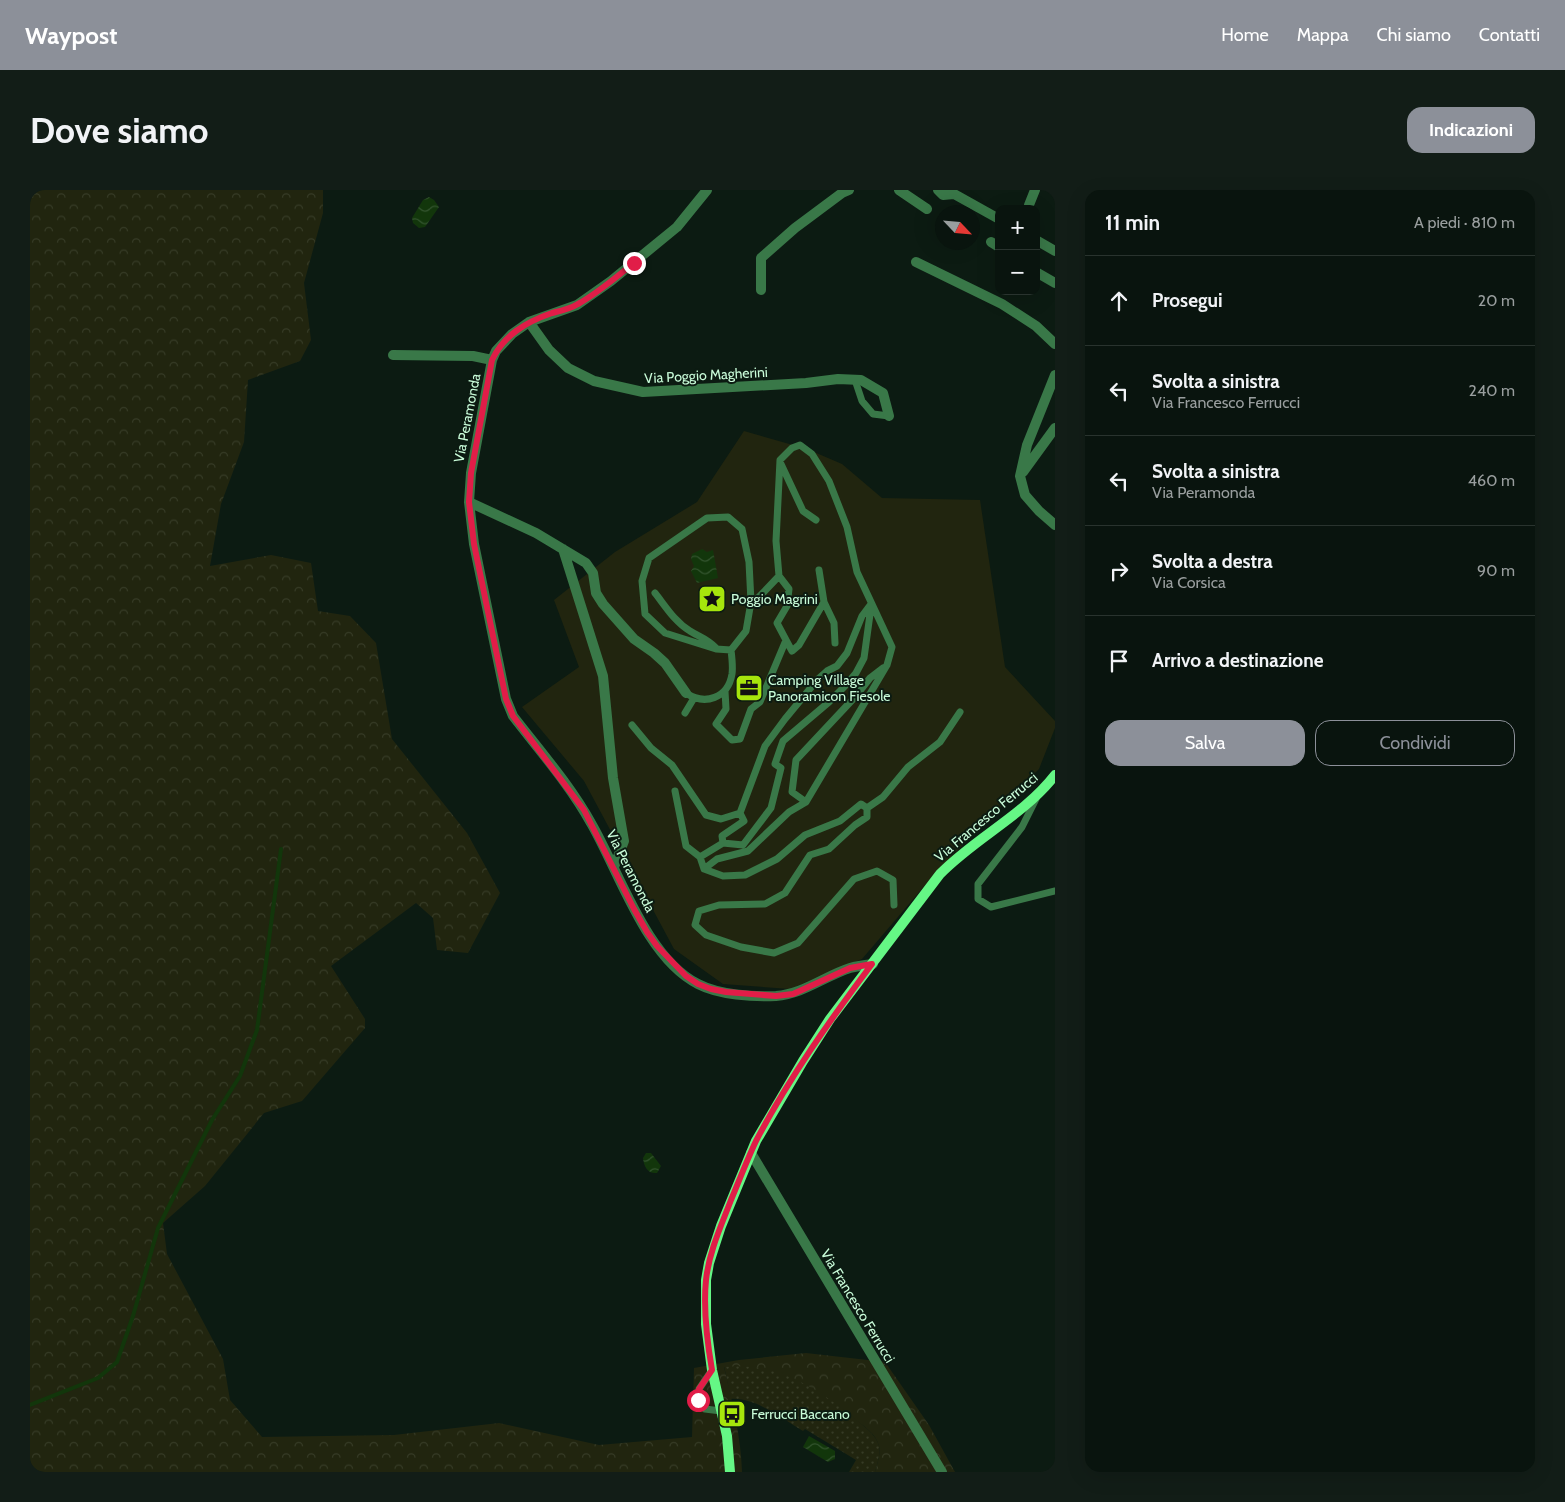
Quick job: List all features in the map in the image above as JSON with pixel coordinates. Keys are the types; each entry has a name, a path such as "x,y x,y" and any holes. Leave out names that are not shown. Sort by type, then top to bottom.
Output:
{"main road":[{"name":"Via Francesco Ferrucci","path":"730,1472 727,1436 708,1349 706,1280 709,1263 721,1226 751,1154 778,1103 828,1022 940,874 961,854 1038,794 1055,775"}],"street":[{"path":"393,355 473,356 492,360 496,351 512,334 529,322 577,305 611,282 677,227 707,190"},
{"path":"899,190 927,209"},
{"path":"938,190 943,195 954,194 995,217"},
{"path":"1029,205 1035,190"},
{"path":"761,290 761,258 795,228 843,191"},
{"path":"1040,242 1055,250"},
{"path":"916,262 1002,304 1036,326 1055,344"},
{"path":"1040,274 1055,283"},
{"name":"Via Poggio Magherini","path":"529,322 549,350 568,368 594,381 643,392 806,383 838,378 861,380 883,393 889,416"},
{"name":"Via Peramonda","path":"492,360 471,473 469,502 474,544 509,709 584,810 634,909 657,946 686,976 698,984 726,992 757,995 776,996 793,994 850,968 872,964"},
{"path":"1055,375 1027,445 1020,476 1026,495 1039,511 1055,525"},
{"path":"1020,476 1055,428"},
{"path":"469,502 514,522 563,548 590,567 596,593 603,604 634,639 665,663 690,695"},
{"path":"563,548 603,676 613,778 624,841 614,867"},
{"name":"Via Francesco Ferrucci","path":"751,1154 942,1472"}],"lane":[{"path":"855,380 862,401 873,414 889,416"},
{"path":"704,869 716,859 748,851 790,812 806,802 887,664 892,647 858,572 847,527 829,480 812,454 800,445 792,448 780,462 776,540 779,576 789,589 786,606 777,623 792,651 799,645 824,602"},
{"path":"780,462 803,511 816,520"},
{"path":"685,713 690,695 700,700 714,699 724,691 732,674 731,650 746,631 751,602 749,562 742,529 728,517 707,518 649,558 642,581 645,614 665,633 716,649 731,650"},
{"path":"819,570 824,602 834,623 835,643"},
{"path":"751,602 759,597 779,576"},
{"path":"655,593 675,619 690,631 707,639 716,649"},
{"path":"723,843 722,836 744,821 740,812 765,746 785,718 818,679 827,671 837,666 847,653 862,616 871,604"},
{"path":"700,857 723,843 743,845 772,808 781,768 775,764 783,741 829,702 856,672 864,658 871,604"},
{"path":"724,691 726,709 716,724 732,740 740,739 751,709 760,702 786,640"},
{"path":"806,802 792,792 796,760 855,698 870,678 887,664"},
{"path":"867,808 883,797 908,767 940,742 960,712"},
{"path":"632,725 651,748 672,765 706,815 721,819 740,812"},
{"path":"675,791 686,846 700,857 704,869"},
{"path":"1038,794 1022,827 978,884 978,899 991,908 1055,891"},
{"path":"704,869 723,876 745,875 776,859 805,835 840,822 860,804 867,808"},
{"path":"867,808 867,817 855,825 829,849 810,855 785,893 765,904 719,905 700,911 695,926 706,935 741,947 774,952 798,942 854,879 878,871 892,880 894,905"},
{"path":"712,1370 699,1389 698,1400 705,1409 721,1411"}],"green space":[{"path":"30,190 323,190 323,213 304,283 311,340 300,361 248,380 244,442 221,504 210,566 271,555 311,563 318,611 350,616 376,643 392,739 467,833 500,893 468,953 437,950 433,918 416,903 331,966 365,1019 365,1028 302,1101 264,1113 205,1186 163,1223 167,1254 223,1359 230,1400 262,1437 394,1435 499,1423 599,1445 692,1437 694,1368 739,1360 806,1353 885,1362 929,1425 955,1472 875,1472 880,1452 878,1442 870,1431 842,1408 795,1379 761,1368 743,1366 724,1367 738,1432 742,1472 30,1472"},
{"path":"744,431 807,449 842,464 882,498 980,500 1005,667 1055,721 1055,728 1039,769 939,869 862,959 790,989 723,984 674,949 584,781 522,707 579,667 554,600 615,552 697,502"},
{"path":"724,1366 755,1366 770,1369 798,1380 836,1403 876,1439 880,1452 875,1472 849,1472 856,1460 805,1429 803,1431 759,1405 750,1401 731,1399"}],"water":[{"path":"429,197 439,207 425,227 419,228 413,223 412,218 423,200"},
{"path":"702,549 707,552 713,550 718,578 697,583 691,571 694,566 691,559 692,554"},
{"path":"646,1153 651,1153 661,1166 657,1173 649,1171 645,1167 643,1158"},
{"path":"809,1436 835,1451 835,1459 828,1462 803,1447"}],"waterway":[{"path":"30,1405 98,1378 117,1362 133,1316 158,1228 212,1120 240,1076 257,1030 281,849"}],"place":[{"name":"Poggio Magrini","path":"712,599"},
{"name":"Camping Village Panoramicon Fiesole","path":"749,688"},
{"name":"Ferrucci Baccano","path":"732,1414"}],"route":[{"path":"634,263 611,282 577,305 529,322 512,334 496,351 492,360 471,473 469,502 474,544 509,709 584,810 647,932 670,961 686,976 698,984 711,989 776,996 793,994 850,968 872,964 828,1022 756,1141 721,1226 709,1263 706,1280 706,1324 712,1370 699,1389 698,1400"}]}
